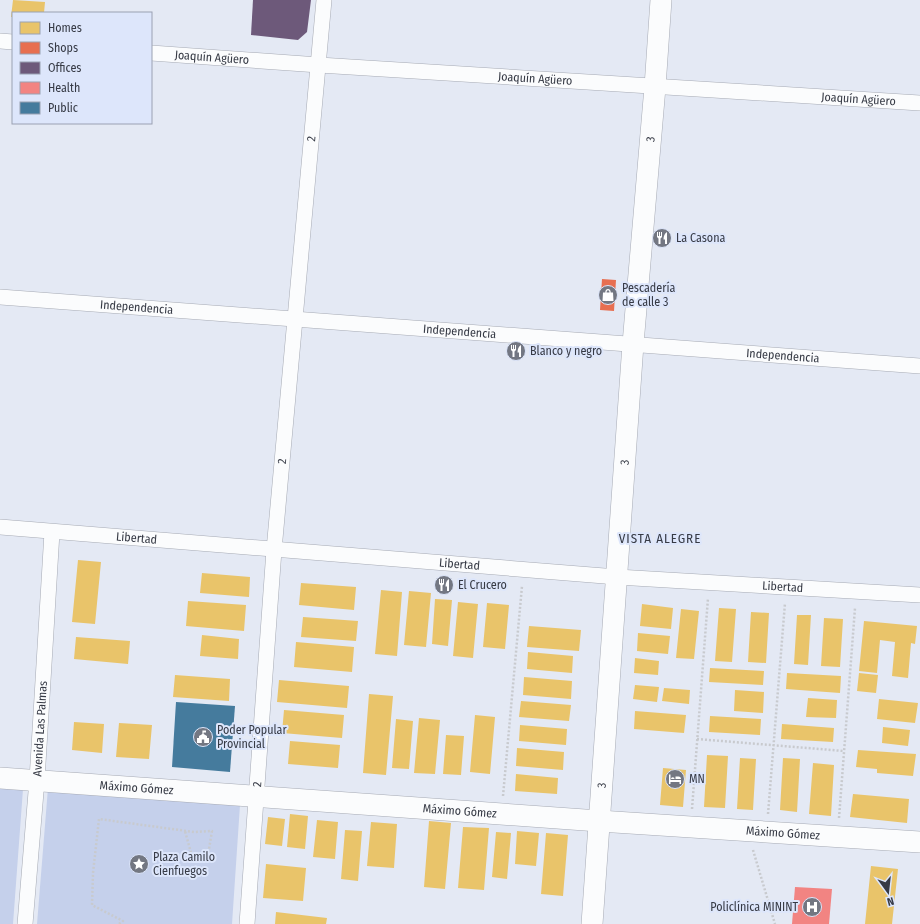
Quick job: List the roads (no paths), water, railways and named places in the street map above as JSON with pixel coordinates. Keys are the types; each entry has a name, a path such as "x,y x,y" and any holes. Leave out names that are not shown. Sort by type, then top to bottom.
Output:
{"main road":[{"name":"3","path":"592,924 616,577 661,0"},
{"name":"Máximo Gómez","path":"0,778 599,821 920,842"}],"street":[{"name":"2","path":"247,924 274,550 324,0"},
{"path":"0,41 12,42"},
{"name":"Joaquín Agüero","path":"152,53 319,66 920,103"},
{"name":"Independencia","path":"0,297 920,366"},
{"name":"Libertad","path":"0,527 616,577 920,595"},
{"name":"Avenida Las Palmas","path":"25,924 37,780 52,532"}],"place":[{"name":"La Casona","path":"662,238"},
{"name":"Pescadería de calle 3","path":"608,295"},
{"name":"Blanco y negro","path":"516,351"},
{"name":"El Crucero","path":"444,585"},
{"name":"Poder Popular Provincial","path":"203,737"},
{"name":"MN","path":"675,779"},
{"name":"Plaza Camilo Cienfuegos","path":"139,864"},
{"name":"Policlínica MININT","path":"812,907"}],"district":[{"name":"VISTA ALEGRE","path":"660,538"}]}
